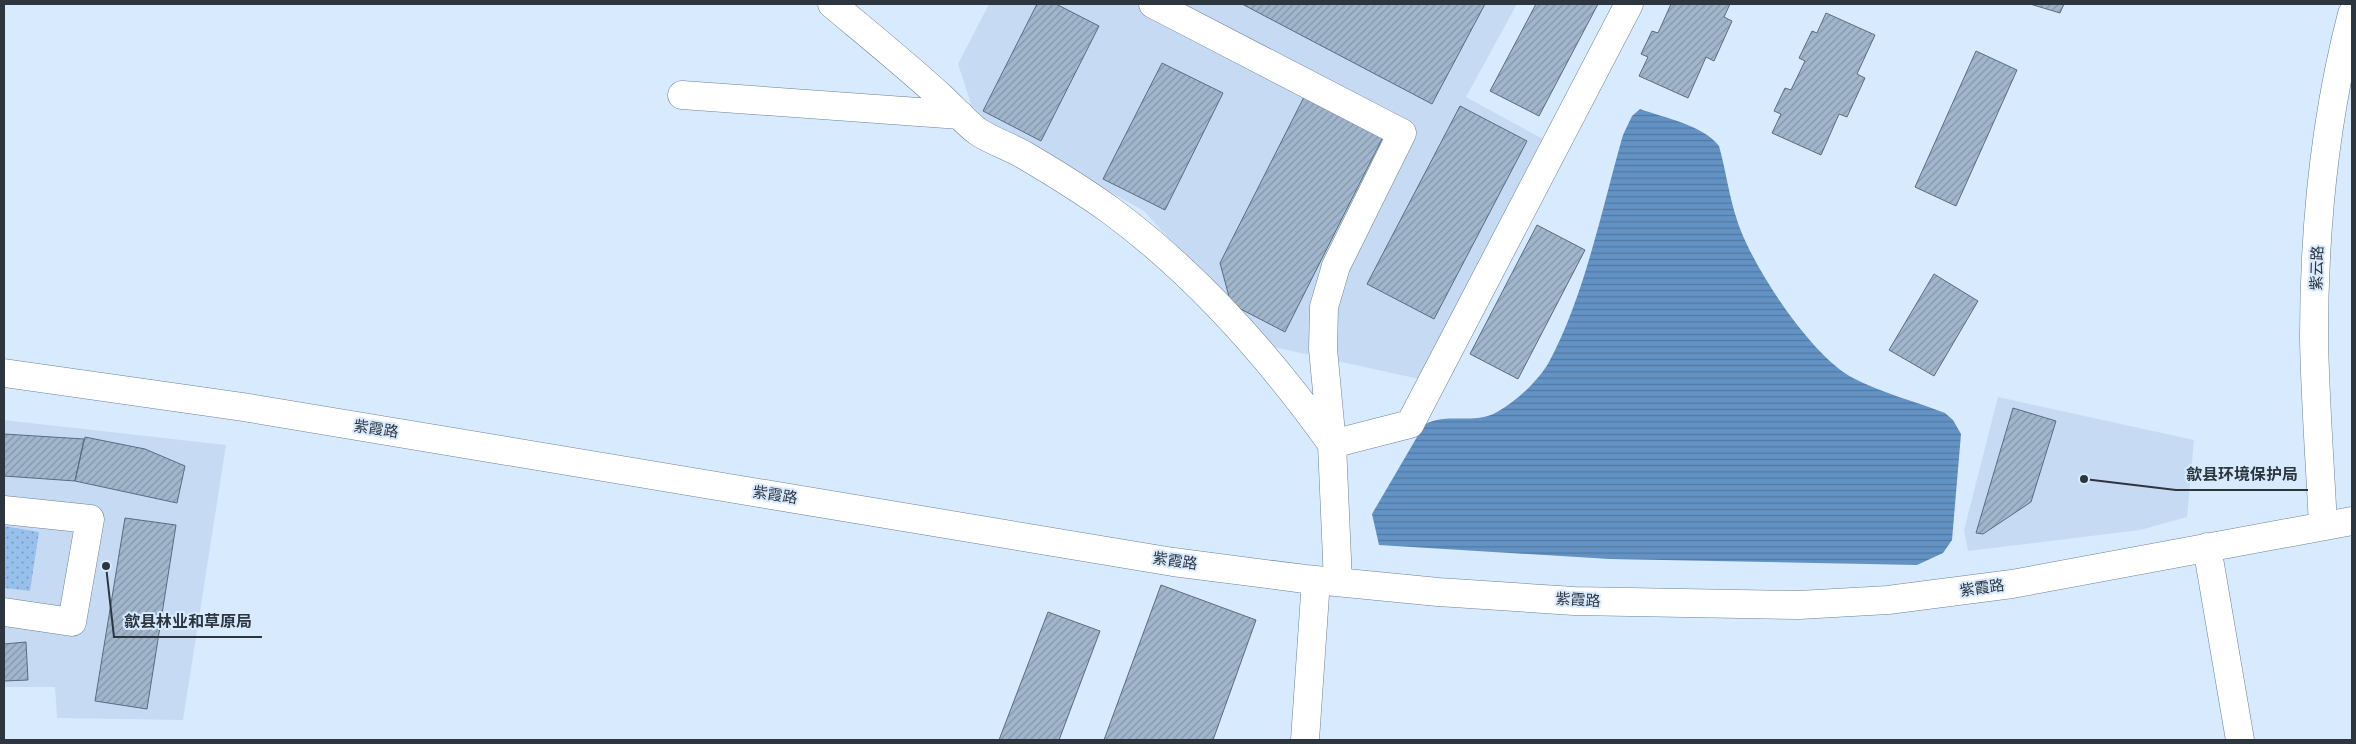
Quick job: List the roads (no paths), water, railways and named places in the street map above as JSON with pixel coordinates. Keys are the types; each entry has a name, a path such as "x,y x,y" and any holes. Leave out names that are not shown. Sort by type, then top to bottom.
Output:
{"street":[{"path":"832,4 977,131 1023,154 1074,186 1110,210 1156,247 1200,286 1248,335 1292,388 1332,444"},
{"path":"1154,4 1402,133 1336,266 1324,307 1323,349 1332,444 1327,581 1305,740"},
{"path":"1332,444 1410,424 1629,4"},
{"name":"紫云路","path":"2324,526 2314,338 2316,256 2322,183 2345,82 2352,14"},
{"path":"682,96 960,115"},
{"name":"紫霞路","path":"4,373 242,407 1173,562 1327,581 1438,592 1574,601 1799,605 1888,600 2012,584 2352,521"},
{"path":"4,510 90,519 72,622 4,612"},
{"path":"2207,548 2240,740"}],"place":[{"name":"歙县环境保护局","path":"2084,479"},
{"name":"歙县林业和草原局","path":"106,566"}]}
